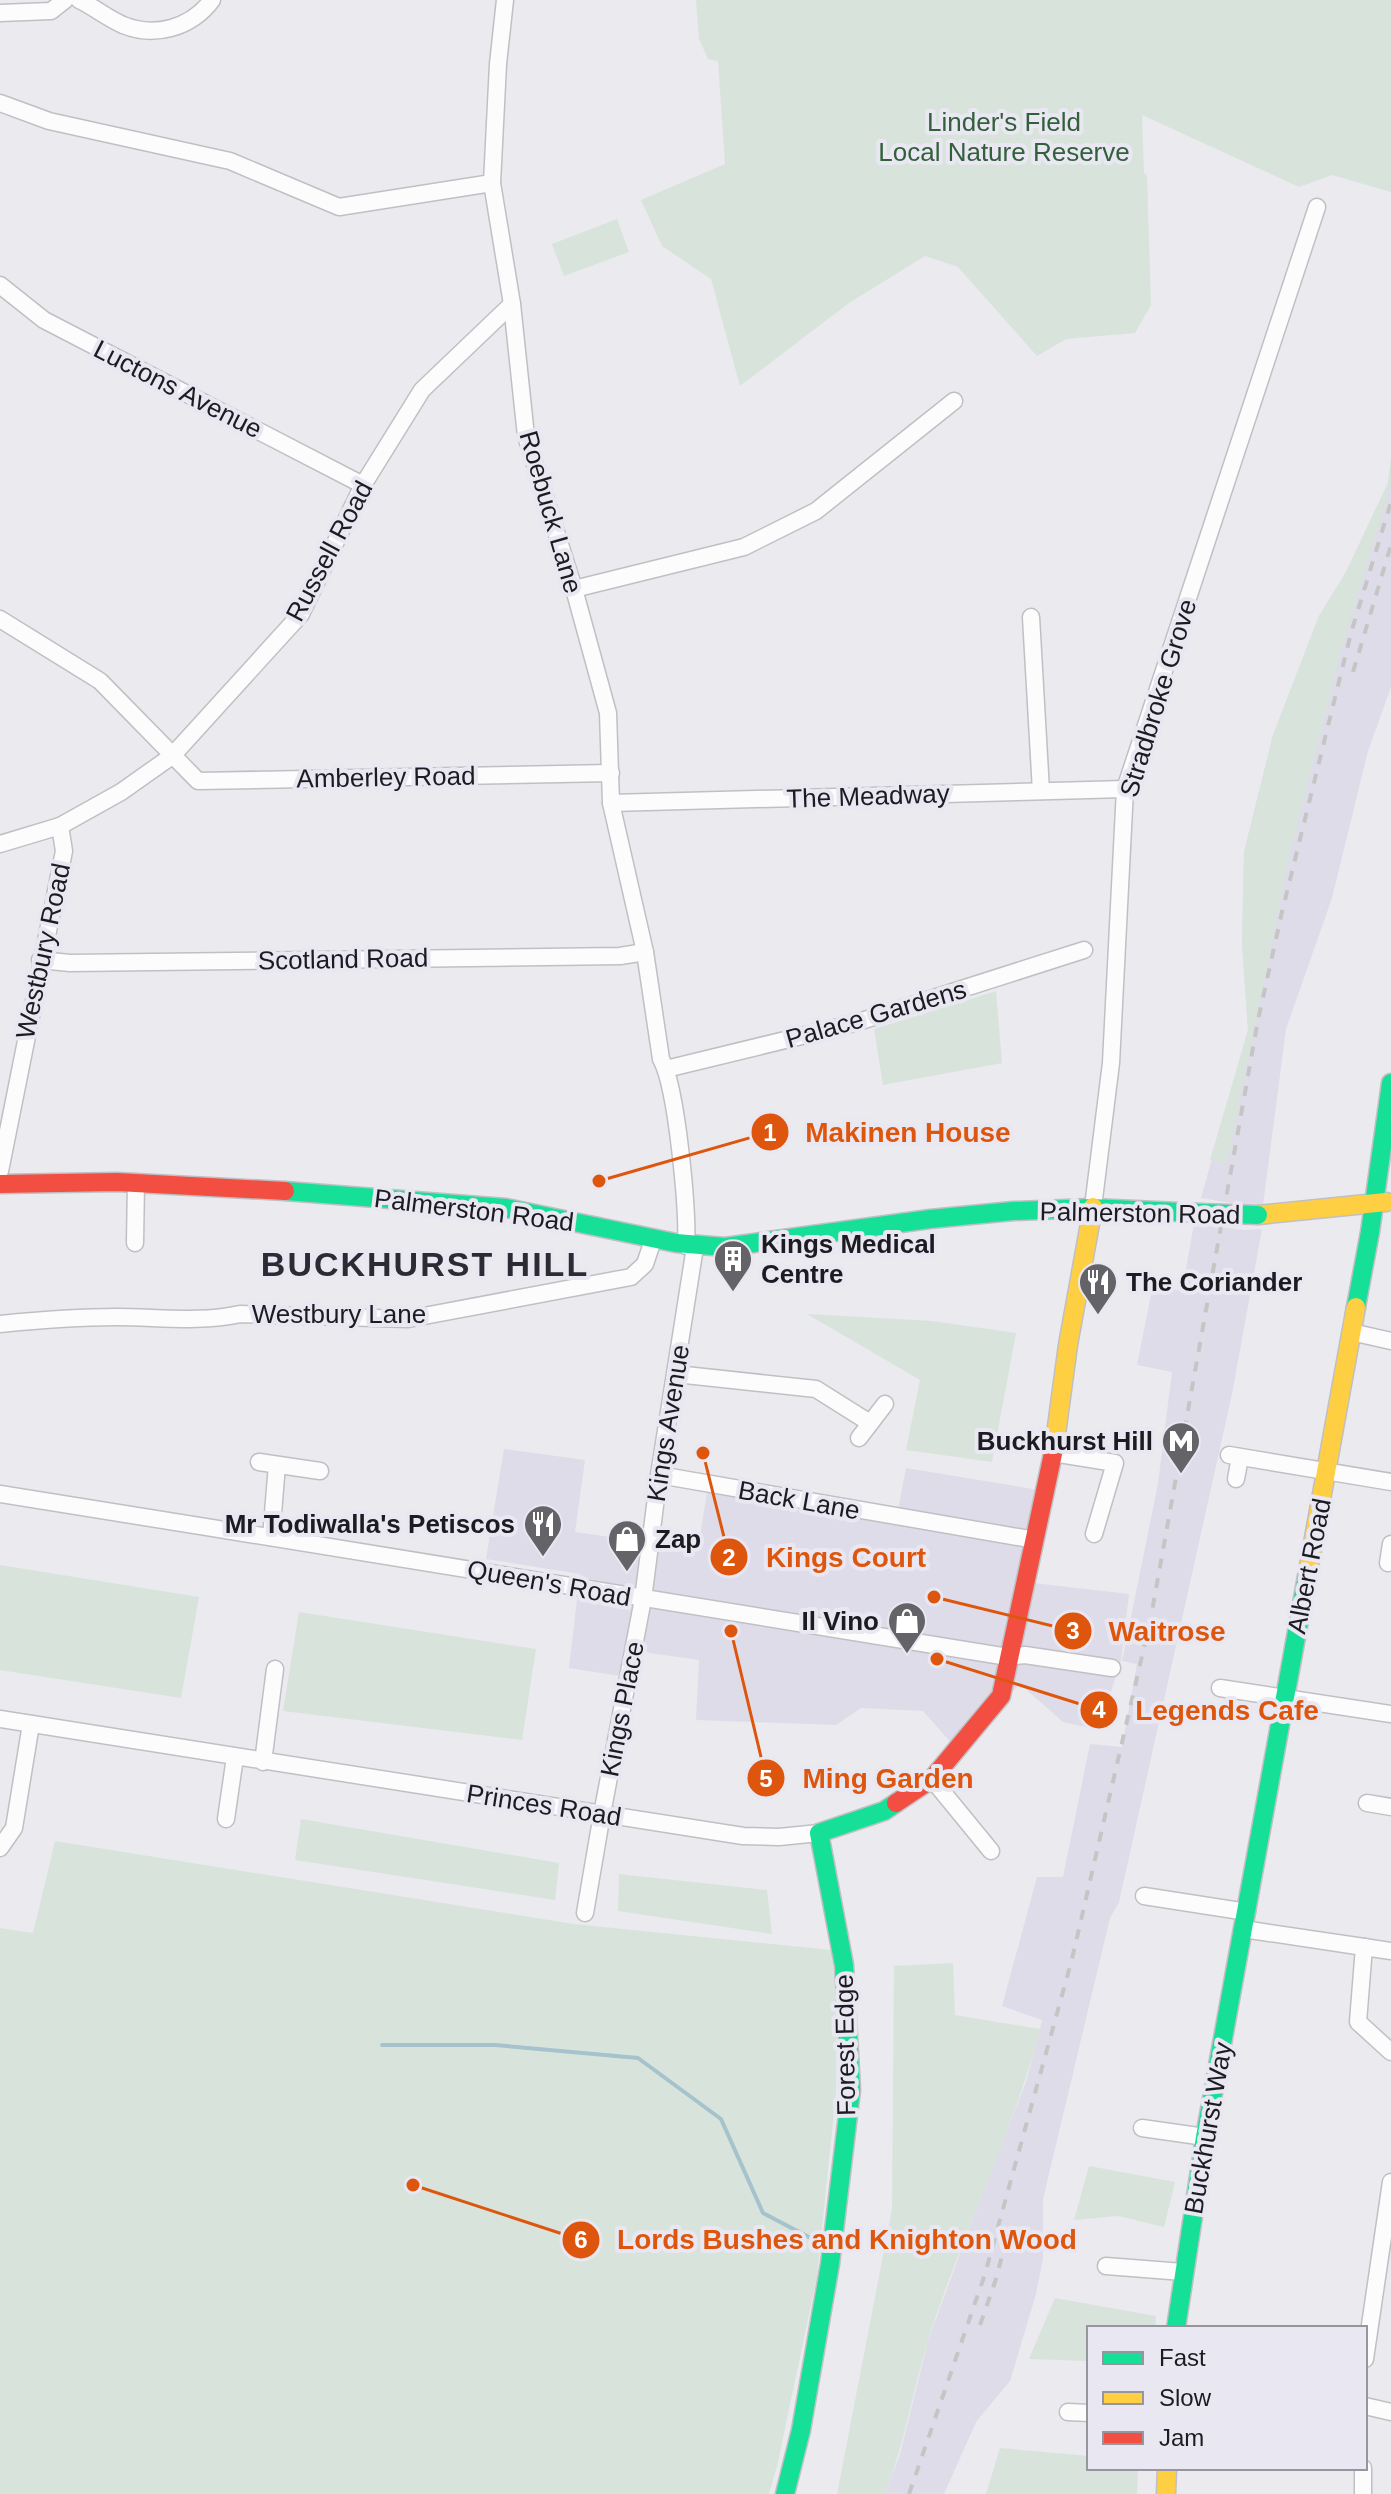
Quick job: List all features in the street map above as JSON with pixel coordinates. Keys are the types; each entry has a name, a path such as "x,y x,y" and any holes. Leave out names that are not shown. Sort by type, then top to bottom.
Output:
{"street":[{"path":"0,13 51,11 65,0"},
{"path":"79,0 124,26 162,32 188,22 212,0"},
{"name":"Roebuck Lane","path":"505,0 498,64 492,183 512,304 526,436 574,589 608,713 611,803 645,952 661,1059 666,1069 690,1246"},
{"path":"0,103 49,121 230,161 339,207 492,183"},
{"name":"Stradbroke Grove","path":"1093,1207 1111,1063 1125,789 1317,207"},
{"name":"Luctons Avenue","path":"0,285 44,320 363,485"},
{"name":"Russell Road","path":"0,844 60,826 121,792 172,756 301,614 363,485 422,390 512,304"},
{"path":"574,589 744,547 816,511 954,401"},
{"path":"1031,617 1041,791"},
{"name":"Amberley Road","path":"0,619 100,681 198,781 611,773"},
{"name":"The Meadway","path":"611,803 1125,789"},
{"name":"Westbury Road","path":"0,1171 64,851 60,826"},
{"name":"Palace Gardens","path":"666,1069 855,1023 1084,950"},
{"name":"Scotland Road","path":"40,960 70,963 620,956 645,952"},
{"name":"Albert Road","path":"1245,1921 1351,1332 1383,1203 1391,1083"},
{"path":"135,1243 136,1182"},
{"name":"Palmerston Road","path":"0,1184 136,1182 370,1197 519,1210 653,1240 725,1247 929,1220 1051,1208 1093,1207 1258,1215 1383,1203"},
{"name":"Princes Road","path":"0,1719 743,1836 779,1837 819,1833 884,1811 932,1779 1001,1696 1053,1453 1068,1345 1093,1207"},
{"name":"Westbury Lane","path":"0,1324 58,1319 228,1317 240,1314 408,1319 631,1277 645,1264 653,1240"},
{"name":"Kings Avenue","path":"643,1599 676,1374 690,1246"},
{"path":"1351,1332 1391,1341"},
{"path":"676,1374 816,1389 870,1423"},
{"path":"859,1438 885,1404"},
{"path":"1053,1453 1115,1463 1094,1534"},
{"path":"1236,1479 1235,1456 1391,1482"},
{"path":"259,1462 320,1471"},
{"path":"271,1537 277,1465"},
{"name":"Back Lane","path":"659,1475 1035,1540"},
{"name":"Queen's Road","path":"0,1494 1008,1657 1025,1655 1106,1667"},
{"path":"1388,1563 1391,1544"},
{"name":"Kings Place","path":"585,1913 643,1599"},
{"path":"263,1762 275,1669"},
{"path":"1220,1688 1391,1714"},
{"path":"0,1848 14,1828 31,1724"},
{"path":"226,1819 235,1757"},
{"path":"932,1779 991,1851"},
{"path":"1367,1803 1391,1807"},
{"name":"Forest Edge","path":"785,2494 801,2430 830,2264 851,2090 844,1965 819,1833"},
{"path":"1144,1896 1245,1921 1391,1951"},
{"name":"Buckhurst Way","path":"1176,2326 1205,2137 1245,1921"},
{"path":"1364,1947 1358,2022 1391,2052"},
{"path":"1142,2128 1205,2137"},
{"path":"1367,2345 1391,2182"},
{"path":"1106,2266 1183,2272"},
{"path":"1367,2406 1391,2412"},
{"path":"1068,2412 1087,2413"},
{"path":"1166,2494 1167,2470"},
{"path":"1363,2470 1363,2494"}],"shaded area":[{"path":"1391,459 1391,687 1368,751 1332,898 1286,1029 1263,1205 1249,1206 1201,1198 1248,1030 1242,943 1244,852 1273,735 1319,616 1346,572 1388,483"},
{"path":"1194,1224 1262,1229 1232,1394 1119,1902 1110,1918 1043,2199 1043,2258 1036,2294 1010,2381 976,2422 944,2494 885,2494 900,2454 928,2341 1026,2082 1040,2029 1042,2020 1002,2006 1037,1877 1063,1877 1090,1744 1122,1747 1137,1664 1122,1661 1158,1484 1172,1372 1137,1365 1153,1285 1182,1291"},
{"path":"504,1449 585,1460 575,1532 644,1542 665,1531 700,1537 707,1492 896,1521 906,1468 1051,1492 1033,1583 1129,1594 1121,1660 1099,1730 1063,1722 1020,1684 955,1747 923,1711 861,1708 836,1725 696,1720 699,1660 643,1652 639,1679 569,1668 580,1574 486,1559"}],"green space":[{"name":"Linder's Field Local Nature Reserve","path":"696,0 1391,0 1391,192 1332,175 1299,187 1142,115 1151,305 1135,333 1066,339 1037,356 958,267 925,256 849,303 740,386 711,279 662,246 641,200 725,164 718,61 708,59 699,39"},
{"path":"617,219 629,252 564,276 552,244"},
{"path":"1391,459 1391,484 1339,658 1289,857 1227,1163 1210,1160 1248,1030 1242,943 1244,852 1273,735 1319,616 1346,572 1388,483"},
{"path":"996,991 1002,1063 883,1085 874,1029"},
{"path":"807,1314 932,1321 1016,1333 992,1462 906,1450 920,1380"},
{"path":"0,1565 199,1597 181,1698 0,1670"},
{"path":"299,1612 536,1649 522,1740 283,1711"},
{"path":"301,1819 559,1863 555,1900 295,1860"},
{"path":"55,1841 574,1924 832,1950 837,2022 836,2093 817,2277 769,2494 0,2494 0,1928 33,1933"},
{"path":"619,1874 767,1890 772,1934 618,1911"},
{"path":"953,1963 955,2015 1040,2029 1001,2147 928,2341 885,2494 837,2494 892,2209 894,1966"},
{"path":"1089,2166 1175,2182 1164,2227 1118,2216 1074,2220"},
{"path":"1055,2298 1156,2316 1155,2326 1087,2326 1087,2361 1029,2359"},
{"path":"1000,2448 1087,2456 1087,2470 1138,2470 1137,2494 986,2494"}],"waterway":[{"path":"382,2045 495,2045 638,2058 721,2119 763,2213 822,2244"}],"railway":[{"path":"909,2494 985,2274 1072,1959 1151,1617 1258,1020 1351,633 1391,502"},
{"path":"1353,672 1391,545"},
{"path":"980,2325 1009,2229"}],"traffic: fast":[{"path":"1356,1307 1391,1083"},
{"path":"285,1191 506,1208 676,1243 725,1247 1013,1211 1091,1208 1201,1213"},
{"path":"1201,1213 1258,1215"},
{"path":"1176,2326 1205,2137 1308,1571"},
{"path":"785,2494 801,2430 830,2264 851,2090 844,1965 819,1833 884,1811 896,1803"}],"traffic: slow":[{"path":"1258,1215 1386,1202"},
{"path":"1054,1449 1068,1345 1093,1207"},
{"path":"1308,1571 1356,1307"},
{"path":"1166,2494 1167,2470"}],"traffic: jam":[{"path":"0,1184 117,1182 285,1191"},
{"path":"896,1803 932,1779 1001,1696 1054,1449"}],"place":[{"name":"Makinen House","path":"599,1181"},
{"name":"Kings Medical Centre","path":"733,1293"},
{"name":"The Coriander","path":"1098,1316"},
{"name":"Kings Court","path":"703,1453"},
{"name":"Buckhurst Hill","path":"1181,1475"},
{"name":"Mr Todiwalla's Petiscos","path":"543,1558"},
{"name":"Zap","path":"627,1573"},
{"name":"Waitrose","path":"934,1597"},
{"name":"Ming Garden","path":"731,1631"},
{"name":"Il Vino","path":"907,1655"},
{"name":"Legends Cafe","path":"937,1659"},
{"name":"Lords Bushes and Knighton Wood","path":"413,2185"}],"district":[{"name":"BUCKHURST HILL","path":"425,1264"}]}
